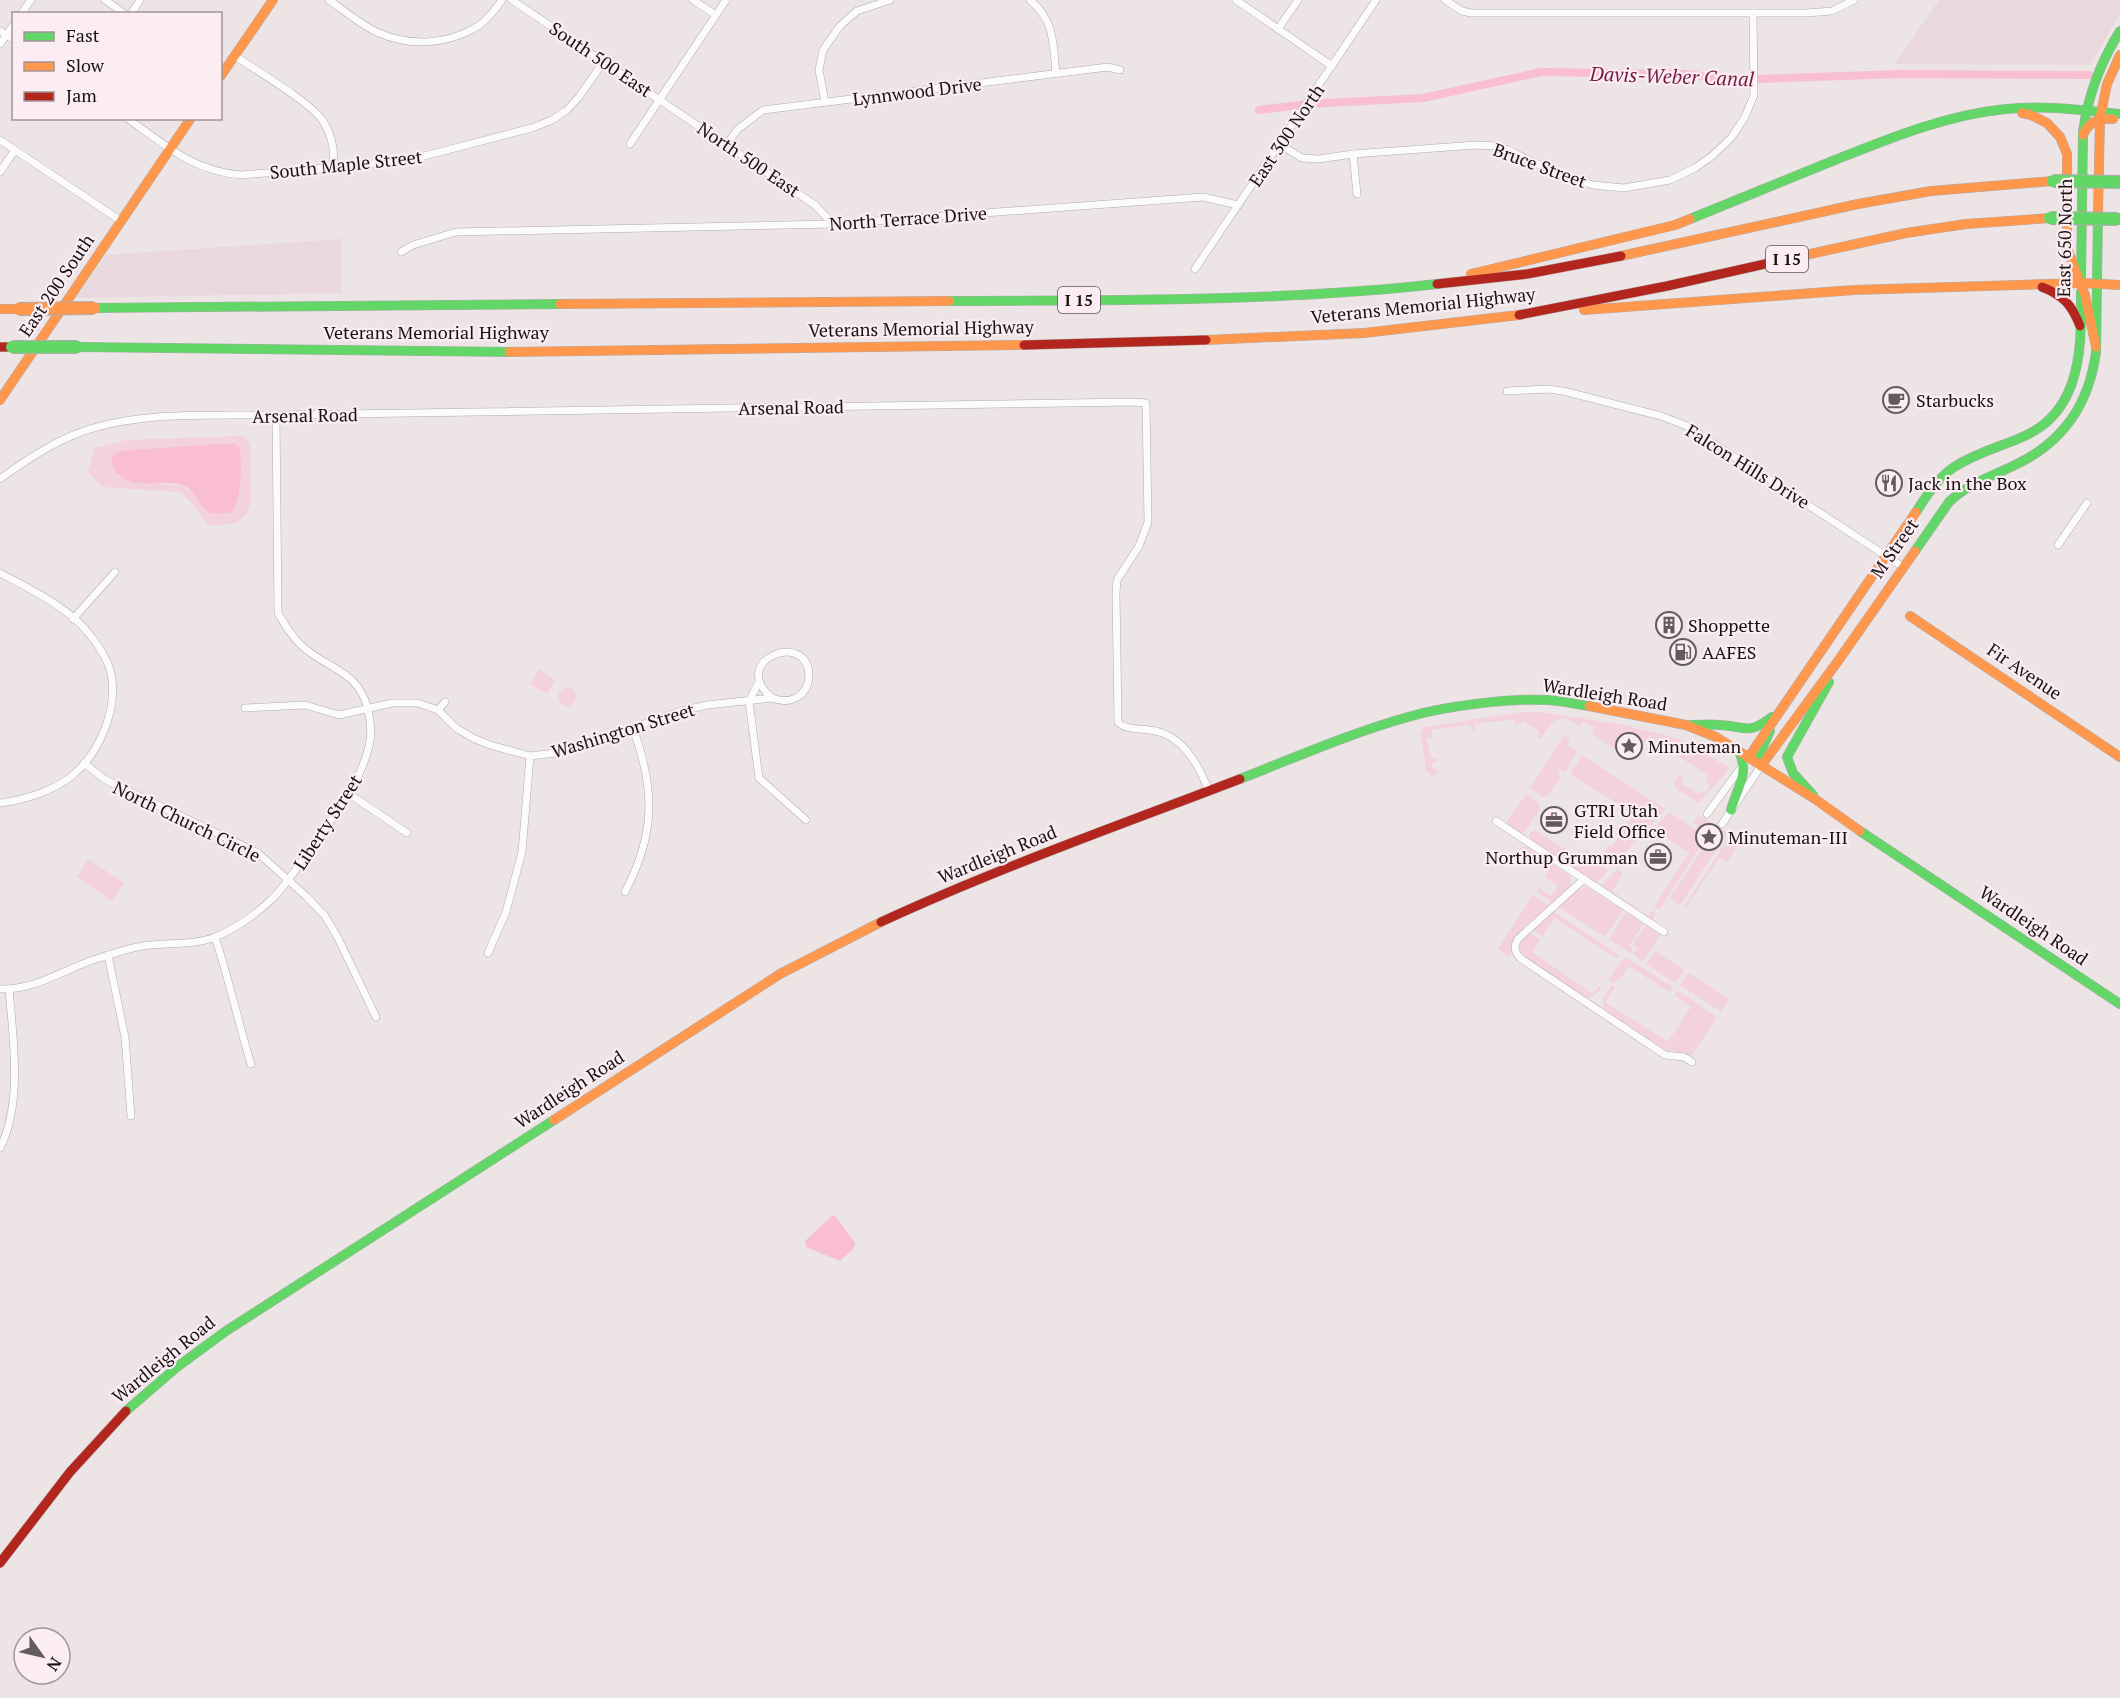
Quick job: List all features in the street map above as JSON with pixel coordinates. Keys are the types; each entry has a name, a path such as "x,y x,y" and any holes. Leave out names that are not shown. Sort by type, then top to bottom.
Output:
{"main road":[{"path":"222,74 273,0"},
{"name":"East 650 North","path":"2080,342 2083,135 2086,110 2097,71 2120,31"},
{"path":"2083,135 2101,110 2110,75 2120,55"},
{"path":"1418,287 1675,225 1917,129 1951,119 2004,109 2024,108 2101,110 2120,114"},
{"path":"2101,110 2120,120"},
{"name":"M Street","path":"1761,766 1838,661 1943,509 1958,493 1976,481 2031,457 2052,442 2078,411 2088,391 2094,370 2096,347 2101,110"},
{"path":"1984,113 2030,114 2047,123 2061,139 2068,160 2067,248 2088,303 2096,347"},
{"name":"East 200 South","path":"0,400 190,120"},
{"name":"Veterans Memorial Highway","path":"0,309 1174,299 1358,293 1527,274 1858,204 1931,191 2053,181 2120,182"},
{"name":"Veterans Memorial Highway","path":"6,347 517,352 1145,343 1364,333 1526,314 1666,286 1906,233 1966,224 2050,218 2119,219"},
{"path":"1526,314 1854,290 2081,283 2120,285"},
{"path":"2035,284 2063,296 2071,303 2080,326"},
{"name":"M Street","path":"1744,757 1777,714 1928,492 1947,473 1971,458 2027,436 2038,430 2058,411 2078,369 2080,342"},
{"name":"Fir Avenue","path":"1910,616 2120,757"},
{"path":"1815,799 1805,784 1790,770 1787,757 1819,703 1838,661"},
{"name":"Wardleigh Road","path":"0,1563 62,1482 103,1434 140,1398 186,1360 243,1320 780,974 855,934 922,903 1388,723 1421,714 1474,705 1525,700 1561,701 1686,725 1716,737 1744,757 1815,799 2120,1004"},
{"path":"1686,725 1723,725 1747,730 1760,726 1777,714"},
{"path":"1761,766 1758,755 1777,714"},
{"path":"1731,810 1745,773 1744,757"}],"street":[{"path":"105,0 122,12"},
{"path":"329,0 378,33 406,41 423,42 444,40 474,29 491,15 502,0"},
{"name":"South 500 East","path":"512,0 660,99"},
{"path":"693,0 716,15"},
{"path":"630,144 726,0"},
{"path":"825,102 819,70 823,50 840,26 857,11 890,0"},
{"path":"1030,0 1042,10 1052,31 1056,73"},
{"path":"1236,0 1332,66"},
{"path":"1278,29 1298,0"},
{"name":"East 300 North","path":"1195,269 1376,0"},
{"path":"1444,0 1462,11 1471,13 1821,13 1852,2"},
{"name":"Bruce Street","path":"1279,144 1302,158 1319,159 1353,154 1476,145 1497,146 1563,176 1593,184 1624,188 1650,184 1678,176 1695,168 1731,138 1745,117 1755,88 1753,13"},
{"path":"0,44 3,33"},
{"path":"235,56 305,104 323,120 331,137 333,167"},
{"name":"South Maple Street","path":"130,120 170,148 197,164 219,173 241,175 405,161 531,128 552,120 567,110 604,61"},
{"name":"Lynnwood Drive","path":"727,144 738,129 763,110 1108,67 1120,70"},
{"name":"North 500 East","path":"660,99 816,205 833,224"},
{"path":"0,140 122,221"},
{"path":"0,172 15,150"},
{"path":"1353,154 1357,194"},
{"name":"North Terrace Drive","path":"401,252 413,245 456,232 833,224 1203,197 1238,205"},
{"name":"Falcon Hills Drive","path":"1507,391 1548,389 1563,391 1661,416 1686,426 1903,567"},
{"name":"Arsenal Road","path":"0,479 51,446 73,435 137,419 1146,403 1148,522 1139,546 1117,580 1118,722 1125,727 1154,730 1172,737 1195,760 1209,791"},
{"name":"Liberty Street","path":"0,989 47,981 91,960 142,946 215,937 255,913 288,880 348,794 361,769 369,746 371,728 362,691 348,675 303,648 289,633 278,613 276,415"},
{"path":"2058,545 2087,503"},
{"path":"73,619 115,572"},
{"path":"0,573 37,592 82,625 98,646 112,679 107,723 84,763 72,776 46,790 0,803"},
{"name":"Washington Street","path":"245,708 305,705 339,715 392,703 418,703 438,710 456,728 473,738 530,756 564,752 698,707 772,699 789,701 802,694 808,683 809,672 805,662 795,654 783,651 772,654 762,664 759,682 749,701"},
{"path":"759,682 764,692 772,699"},
{"path":"749,701 759,778 806,820"},
{"path":"438,710 445,702"},
{"path":"625,892 638,868 647,831 650,802 648,775 633,728"},
{"path":"488,953 506,912 522,852 530,756"},
{"name":"M Street","path":"1707,814 1744,757"},
{"name":"North Church Circle","path":"84,763 104,779 258,853 325,916 376,1017"},
{"name":"M Street","path":"1722,824 1761,766"},
{"path":"348,794 407,833"},
{"path":"1496,822 1664,932"},
{"path":"1584,879 1518,939 1515,952 1520,958 1665,1055 1684,1057 1692,1062"},
{"path":"215,937 228,976 236,1015 251,1064"},
{"path":"108,955 124,1037 130,1116"},
{"path":"0,1148 9,1123 15,1068 9,989"}],"shaded area":[{"path":"1939,0 2120,0 2120,14 2090,65 1895,64"},
{"path":"342,239 342,293 76,298 106,255"},
{"path":"243,436 250,443 251,502 247,514 236,523 208,526 191,502 180,492 102,487 88,472 95,448 126,440","holes":["233,443 203,508 195,494 183,486 131,482 118,476 118,452"]},
{"path":"233,443 240,448 241,473 238,499 231,513 207,511 191,491 182,485 130,481 115,470 111,458 118,452 133,450"},
{"path":"540,669 555,680 547,694 530,684"},
{"path":"567,688 573,691 576,697 573,703 567,706 561,703 558,697 561,691"},
{"path":"1522,712 1537,712 1624,725 1679,739 1728,767 1725,774 1699,803 1675,788 1674,782 1678,776 1683,776 1681,783 1699,794 1701,791 1706,792 1710,785 1706,781 1708,776 1649,736 1635,756 1630,759 1592,734 1594,728 1584,721 1580,727 1564,717 1553,722 1540,739 1537,737 1540,732 1523,721 1516,726 1514,719 1475,724 1473,731 1470,725 1431,730 1432,737 1426,739 1432,759 1436,758 1438,761 1432,763 1432,768 1438,770 1433,776 1425,771 1421,731 1425,727"},
{"path":"1564,736 1570,740 1568,745 1577,752 1565,772 1561,770 1558,775 1561,777 1548,796 1543,797 1530,788"},
{"path":"1582,755 1665,809 1619,859 1614,854 1607,856 1603,854 1609,845 1612,846 1632,817 1631,812 1570,774"},
{"path":"1526,794 1539,803 1540,809 1525,832 1519,833 1505,824"},
{"path":"1669,812 1703,834 1704,840 1659,910 1654,907 1689,853 1659,833 1650,840 1647,837"},
{"path":"1699,815 1727,833 1721,842 1715,838 1712,830 1705,831 1693,823"},
{"path":"1534,829 1580,859 1587,850 1604,861 1604,867 1608,871 1596,883 1531,841 1529,835"},
{"path":"1730,836 1735,841 1735,850 1727,862 1719,858 1686,908 1684,907"},
{"path":"1714,841 1719,845 1680,905 1670,898 1707,842"},
{"path":"1527,847 1570,876 1569,888 1553,903 1536,891 1538,888 1551,896 1558,886 1545,877 1550,869 1520,849"},
{"path":"88,859 124,883 112,901 77,877"},
{"path":"1618,870 1623,873 1612,891 1648,916 1652,911 1656,914 1652,920 1602,886"},
{"path":"1587,887 1623,910 1605,937 1559,907 1578,890"},
{"path":"1533,895 1549,906 1519,933 1509,957 1498,949"},
{"path":"1554,912 1619,955 1617,959 1555,918 1542,936 1533,930"},
{"path":"1626,912 1644,923 1629,946 1633,949 1631,953 1609,939"},
{"path":"1646,925 1661,934 1643,961 1633,954 1637,948 1632,945"},
{"path":"1530,933 1540,940 1532,952 1593,994 1599,986 1601,988 1598,993 1592,997 1584,997 1521,954 1519,945"},
{"path":"1655,951 1684,970 1675,983 1646,964"},
{"path":"1627,958 1673,987 1669,992 1629,966 1614,983 1609,979 1620,962"},
{"path":"1689,973 1729,999 1721,1012 1680,985"},
{"path":"1612,985 1615,987 1605,1002 1668,1042 1691,1007 1674,995 1677,990 1717,1017 1691,1057 1665,1050 1604,1009 1603,999"},
{"path":"833,1215 855,1243 854,1248 840,1261 806,1247 805,1241"}],"waterway":[{"name":"Davis-Weber Canal","path":"1259,110 1307,104 1423,98 1541,72 1686,74 1732,80 1901,74 2089,75"}],"traffic: fast":[{"path":"2081,278 2083,132 2096,80 2106,55 2120,31"},
{"path":"1690,219 1876,144 1919,128 1962,116 2006,109 2034,108 2120,114"},
{"path":"2053,181 2120,182"},
{"path":"1915,551 1949,502 1972,486 2031,457 2046,446 2071,420 2080,405 2087,389 2096,352 2098,214"},
{"path":"2050,218 2118,219"},
{"path":"949,301 1254,297 1437,284"},
{"path":"1916,512 1937,482 1954,467 2037,429 2051,418 2063,403 2078,361 2081,292"},
{"path":"94,308 560,304"},
{"path":"12,347 78,347"},
{"path":"78,347 509,352"},
{"path":"1813,795 1793,773 1787,757 1829,682"},
{"path":"1240,779 1366,730 1440,709 1532,700 1553,700 1589,706"},
{"path":"1691,725 1752,728 1772,717"},
{"path":"1761,766 1760,753 1770,731"},
{"path":"1731,810 1741,782 1743,769 1740,754"},
{"path":"1860,831 2120,1004"},
{"path":"126,1411 177,1367 226,1331 554,1120"}],"traffic: slow":[{"path":"222,74 273,0"},
{"path":"2098,214 2100,118 2107,84 2120,55"},
{"path":"2022,113 2047,123 2060,137 2067,154 2067,248 2085,295 2096,347"},
{"path":"2083,135 2088,126 2095,121 2113,119"},
{"path":"0,400 190,120"},
{"path":"1621,256 1858,204 1931,191 2053,181"},
{"path":"1792,258 1906,233 1966,224 2050,218"},
{"path":"1471,274 1675,225 1690,219"},
{"path":"1584,310 1854,290 2081,283 2120,285"},
{"path":"560,304 949,301"},
{"path":"18,309 94,308"},
{"path":"0,309 18,309"},
{"path":"1206,340 1364,333 1519,315"},
{"path":"509,352 1024,345"},
{"path":"1748,758 1916,512"},
{"path":"1761,766 1915,551"},
{"path":"1910,616 2120,757"},
{"path":"1589,706 1686,725 1716,737 1815,799 1860,831"},
{"path":"554,1120 780,974 881,922"}],"traffic: jam":[{"path":"1437,284 1527,274 1621,256"},
{"path":"1519,315 1667,286 1792,258"},
{"path":"2042,287 2066,302 2074,312 2080,326"},
{"path":"1024,345 1206,340"},
{"path":"0,347 12,347"},
{"path":"881,922 1014,865 1240,779"},
{"path":"0,1563 70,1472 126,1411"}],"place":[{"name":"Starbucks","path":"1896,400"},
{"name":"Jack in the Box","path":"1889,483"},
{"name":"Shoppette","path":"1669,625"},
{"name":"AAFES","path":"1683,652"},
{"name":"Minuteman","path":"1629,746"},
{"name":"GTRI Utah Field Office","path":"1554,820"},
{"name":"Minuteman-III","path":"1709,837"},
{"name":"Northup Grumman","path":"1658,857"}]}
